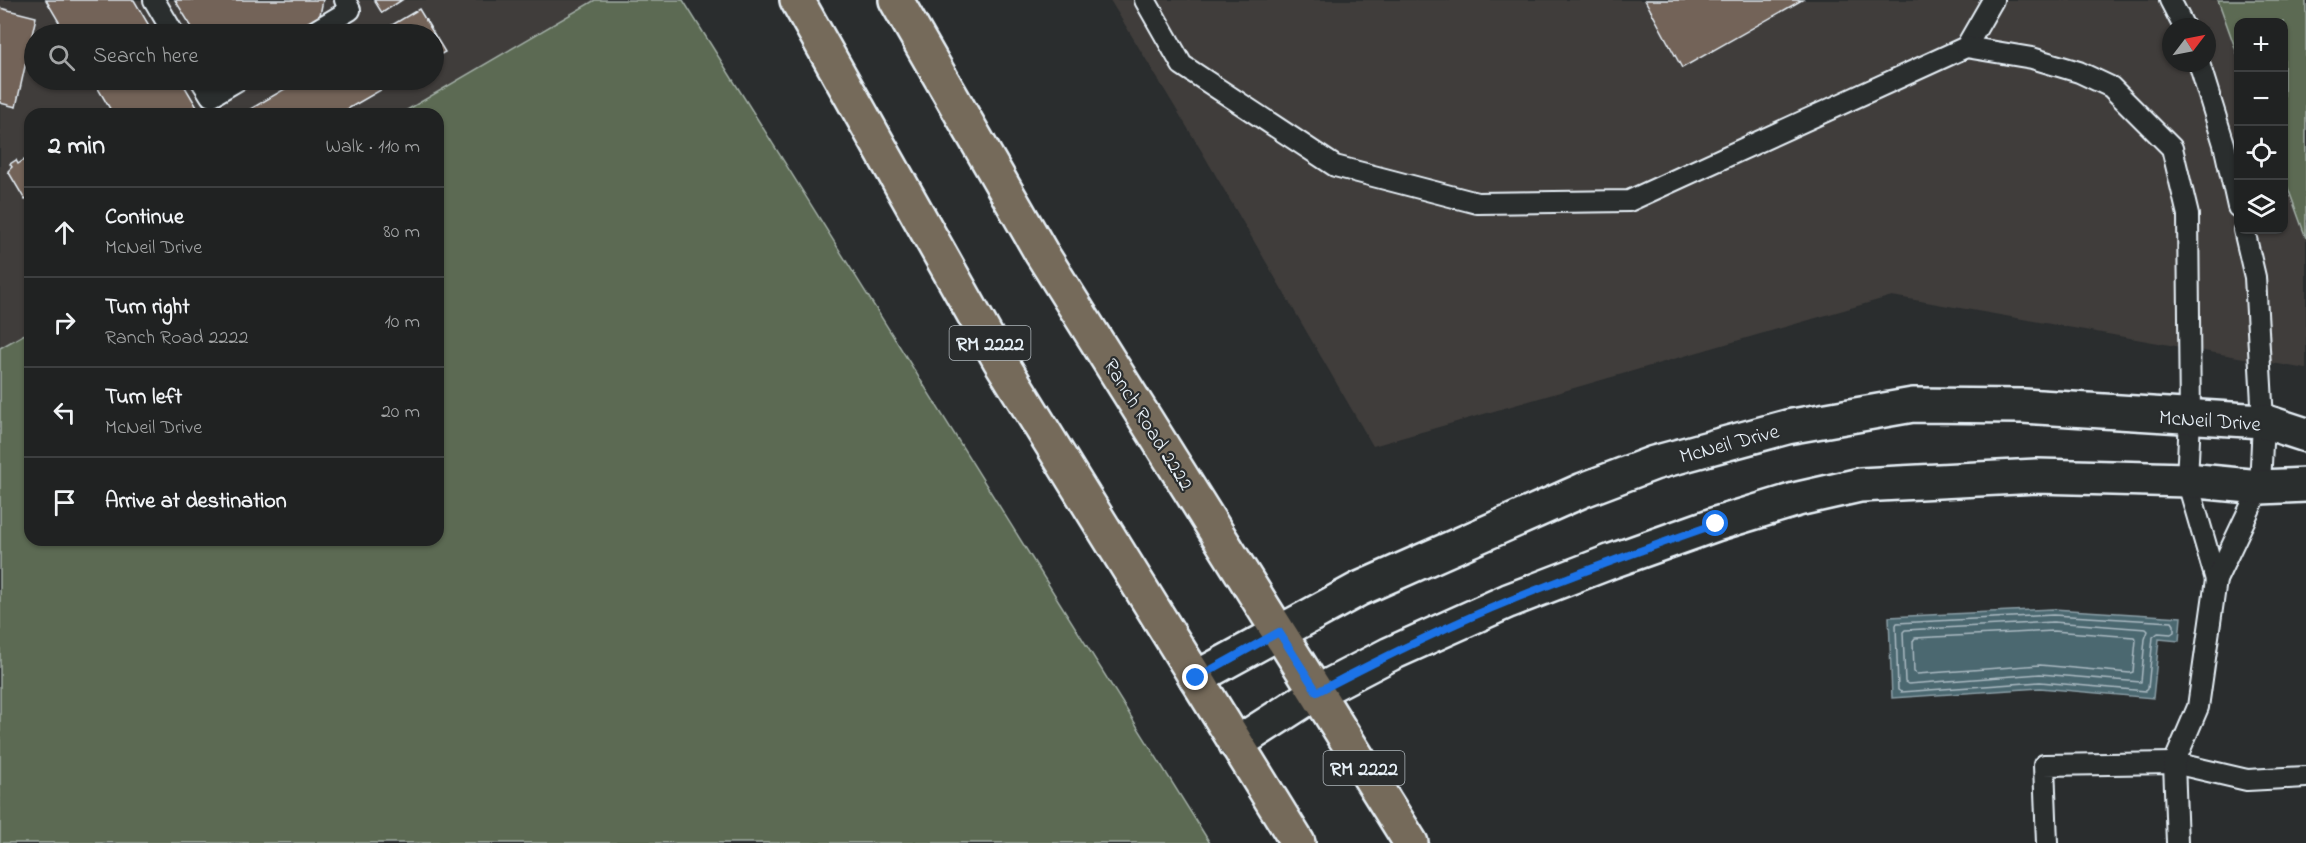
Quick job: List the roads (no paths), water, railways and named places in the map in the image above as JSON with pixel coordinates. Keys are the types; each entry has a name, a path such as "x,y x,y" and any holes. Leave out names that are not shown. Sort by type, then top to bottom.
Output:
{"main road":[{"name":"RM 2222","path":"797,0 999,359 1298,843"},
{"name":"Ranch Road 2222","path":"896,0 1042,254 1411,843"}],"street":[{"name":"McNeil Drive","path":"1196,678 1359,589 1583,490 1654,463 1787,427 1913,405 2023,406 2263,421 2306,435"},
{"path":"1236,744 1317,692 1390,654 1508,601 1716,524 1798,499 1860,485 2037,476 2187,480 2260,487 2306,485"}],"lane":[{"path":"154,0 168,24"},
{"path":"327,24 350,10 345,0"},
{"path":"1144,0 1182,65 1335,166 1477,203 1629,201 1966,47 2032,58 2079,72 2111,87 2172,148 2188,215 2190,418 2187,480 2216,580"},
{"path":"1966,47 1993,0"},
{"path":"2170,0 2179,18"},
{"path":"2202,72 2224,144 2234,189"},
{"path":"207,90 211,96 221,90"},
{"path":"2177,843 2174,763 2198,707 2216,580 2260,487 2263,421 2255,277 2245,234"},
{"path":"2047,843 2044,765 2174,763 2247,780 2306,777"}],"water":[{"path":"2053,609 2181,617 2179,641 2159,639 2153,698 2040,688 1892,698 1889,617"}]}
